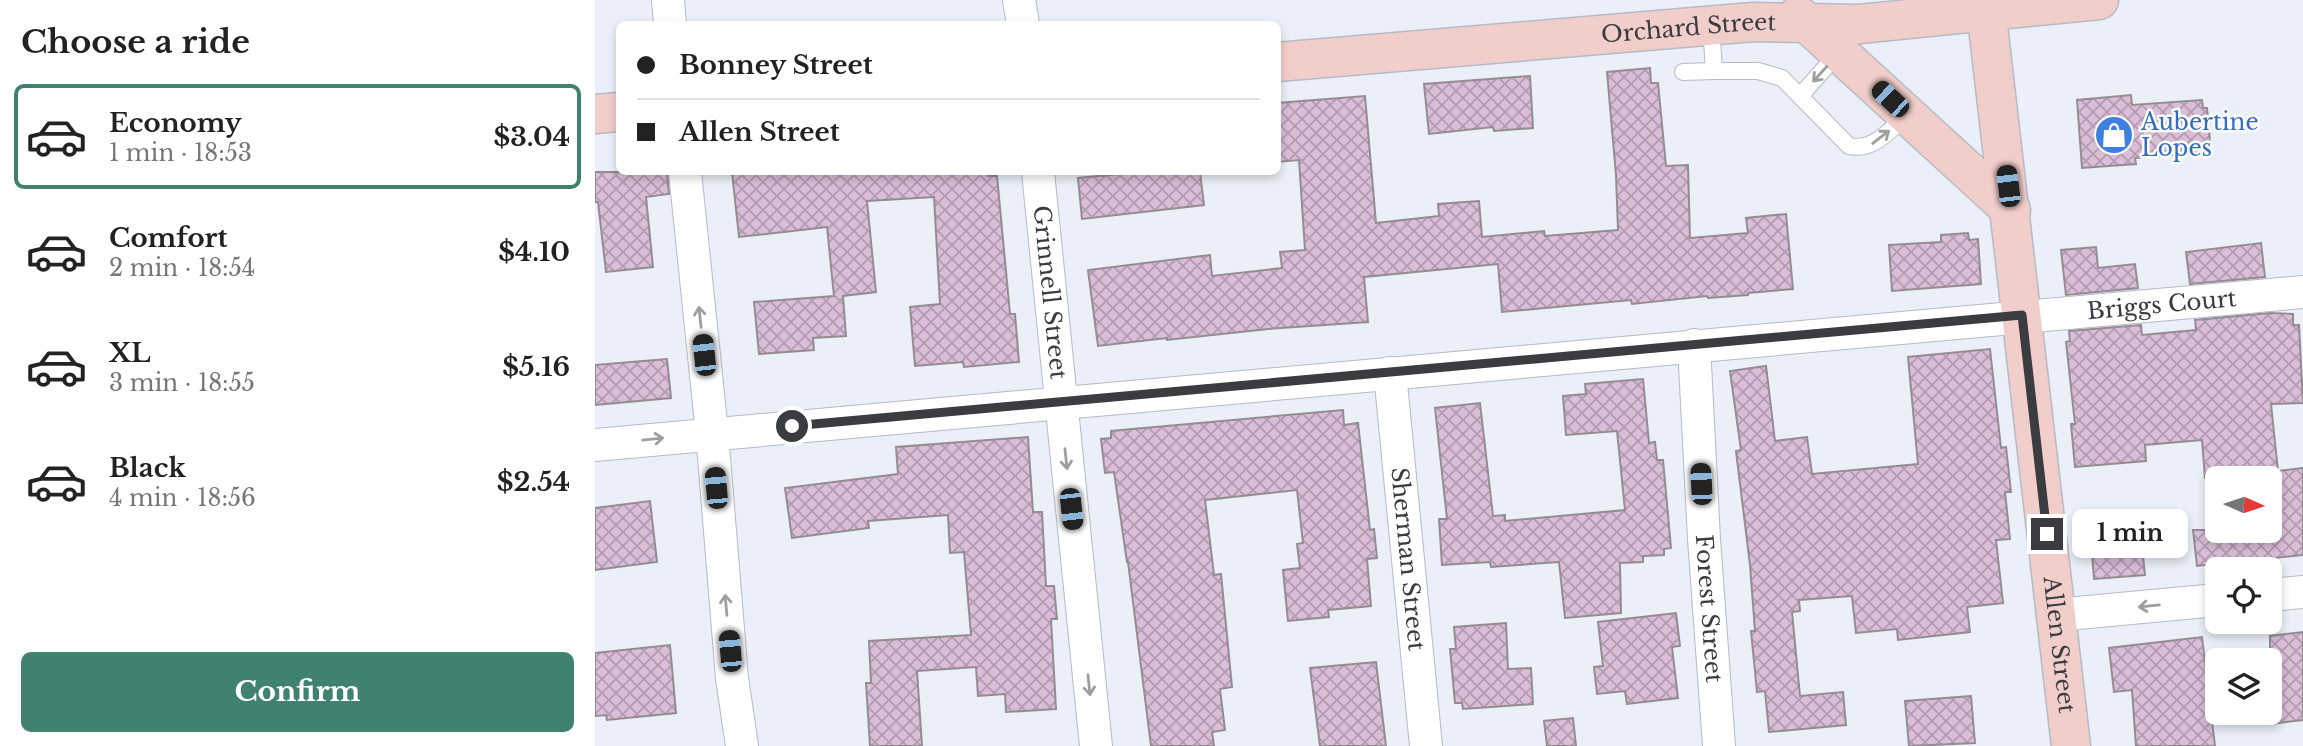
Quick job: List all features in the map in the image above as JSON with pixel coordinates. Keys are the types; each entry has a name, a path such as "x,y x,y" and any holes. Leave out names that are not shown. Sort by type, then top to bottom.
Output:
{"street":[{"path":"668,0 670,21"},
{"path":"1019,0 1022,21"},
{"name":"Orchard Street","path":"1281,62 1753,22 1794,12 1859,24 1986,6 2099,0"},
{"name":"Allen Street","path":"1986,6 2071,746"},
{"path":"1794,12 2011,210"},
{"path":"595,114 616,112"},
{"path":"685,175 712,433 732,678 741,746"},
{"name":"Grinnell Street","path":"1038,175 1095,746"},
{"name":"Briggs Court","path":"595,444 2303,292"},
{"name":"Forest Street","path":"1694,345 1719,746"},
{"name":"Sherman Street","path":"1390,373 1426,746"},
{"path":"2282,594 2303,592"},
{"path":"2056,615 2205,601"}],"lane":[{"path":"1711,26 1714,71"},
{"path":"1801,95 1839,52"},
{"path":"1683,72 1758,71 1782,78 1849,146 1860,148 1874,144 1907,115"}],"building":[{"path":"1650,68 1651,83 1658,83 1666,166 1688,165 1690,238 1748,233 1746,218 1786,214 1793,289 1748,295 1707,296 1632,304 1631,300 1502,312 1498,264 1364,277 1368,322 1098,346 1088,270 1210,255 1212,276 1282,268 1280,252 1305,250 1299,160 1281,162 1281,103 1365,96 1376,223 1439,216 1438,204 1479,201 1482,237 1544,231 1545,236 1618,230 1607,72"},
{"path":"1530,76 1533,128 1494,131 1493,127 1429,134 1424,84"},
{"path":"2131,95 2132,105 2202,100 2203,108 2207,108 2211,152 2135,158 2136,164 2082,168 2077,100"},
{"path":"595,172 616,172 616,175 667,175 669,194 646,197 653,267 606,272 598,202 595,202"},
{"path":"732,175 997,176 1010,314 1015,314 1019,362 964,367 963,362 915,366 910,307 940,304 934,197 867,201 876,292 843,296 846,336 813,338 814,350 759,354 754,302 834,296 827,227 739,237"},
{"path":"1110,175 1200,175 1204,205 1082,219 1078,178"},
{"path":"1968,233 1969,240 1978,239 1981,284 1892,291 1889,245 1941,242 1941,235"},
{"path":"2261,243 2265,277 2190,284 2186,252"},
{"path":"2096,247 2098,268 2135,264 2138,288 2066,295 2061,250"},
{"path":"2270,313 2293,314 2293,325 2299,325 2303,403 2271,404 2277,466 2205,466 2205,478 2202,440 2145,445 2146,461 2075,467 2071,424 2075,424 2066,342 2070,341 2069,331 2141,325 2142,335 2196,330 2195,320"},
{"path":"1990,349 2001,448 2006,447 2011,492 2005,492 2010,539 1996,540 2003,603 1967,607 1970,632 1898,640 1897,629 1856,633 1852,596 1799,600 1800,611 1792,612 1800,696 1843,692 1846,725 1769,732 1765,691 1757,692 1751,631 1755,631 1750,565 1736,451 1741,450 1730,371 1766,366 1775,441 1807,437 1812,474 1918,464 1908,357"},
{"path":"667,359 671,398 595,405 595,365"},
{"path":"1643,379 1649,443 1655,442 1657,460 1663,460 1671,548 1664,549 1664,555 1643,556 1643,562 1620,563 1621,613 1565,618 1559,562 1491,567 1490,562 1442,565 1439,519 1447,519 1435,408 1480,403 1493,516 1505,515 1505,521 1625,510 1617,431 1566,435 1563,396 1586,394 1585,384"},
{"path":"1343,410 1344,425 1358,423 1370,530 1374,529 1377,558 1367,559 1371,606 1328,610 1329,617 1288,621 1283,570 1300,568 1297,544 1303,543 1297,490 1205,500 1214,575 1221,574 1232,687 1220,689 1225,730 1212,732 1214,746 1151,746 1114,472 1105,473 1101,439 1111,438 1111,431"},
{"path":"1028,437 1033,512 1042,512 1046,586 1054,586 1057,619 1051,619 1056,709 1006,712 1005,694 978,696 976,667 917,671 922,746 870,746 866,683 871,683 869,641 971,635 964,552 950,553 948,515 868,521 869,528 792,538 785,488 898,474 896,447"},
{"path":"2303,468 2303,555 2205,557 2205,565 2197,566 2193,530 2205,530 2205,543 2282,543 2282,471"},
{"path":"650,501 657,562 595,570 595,508"},
{"path":"2141,537 2145,575 2094,579 2091,541"},
{"path":"1676,613 1680,646 1672,647 1678,698 1627,704 1625,691 1597,694 1594,667 1603,666 1598,622"},
{"path":"1506,623 1508,669 1531,668 1533,704 1463,709 1462,703 1455,703 1450,649 1456,649 1454,627"},
{"path":"2303,632 2303,720 2282,723 2282,648 2270,648 2270,636"},
{"path":"2202,637 2205,662 2205,725 2212,725 2215,746 2136,746 2132,690 2114,692 2109,648"},
{"path":"670,645 676,713 607,720 606,715 595,716 595,653"},
{"path":"1376,662 1386,746 1320,746 1310,668"},
{"path":"1971,696 1975,743 1909,746 1905,701"},
{"path":"1573,718 1576,746 1547,746 1544,721"}],"place":[{"name":"Aubertine Lopes","path":"2114,135"}],"route":[{"path":"792,426 2022,315 2047,534"}]}
